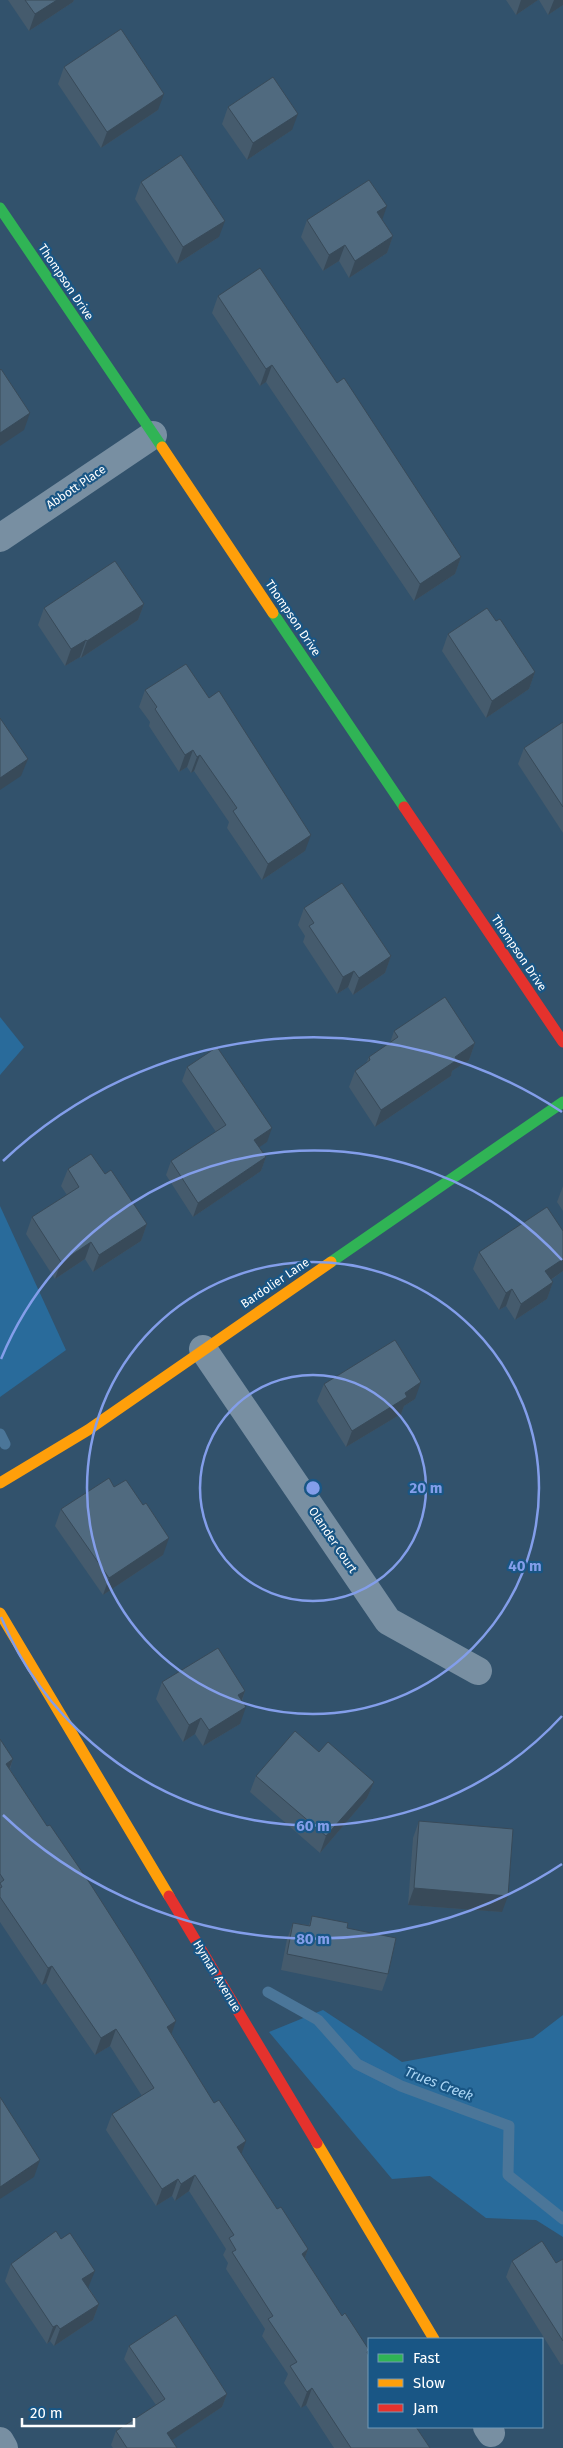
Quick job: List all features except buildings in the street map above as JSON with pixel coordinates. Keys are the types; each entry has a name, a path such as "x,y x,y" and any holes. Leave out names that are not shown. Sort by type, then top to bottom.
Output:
{"street":[{"name":"Thompson Drive","path":"0,208 563,1042"},
{"name":"Abbott Place","path":"0,538 153,435"},
{"name":"Bardolier Lane","path":"0,1483 88,1430 563,1102"},
{"name":"Olander Court","path":"203,1350 388,1621 478,1671"},
{"name":"Hyman Avenue","path":"0,1613 433,2338"},
{"path":"0,2441 4,2448"}],"shaded area":[{"path":"0,1017 24,1047 0,1075"},
{"path":"0,1206 66,1350 0,1397"},
{"path":"323,2010 402,2062 533,2038 563,2015 563,2237 536,2220 486,2218 430,2176 392,2179 269,2032"}],"waterway":[{"name":"Trues Creek","path":"0,1434 5,1444"},
{"name":"Trues Creek","path":"268,1992 318,2020 357,2064 401,2086 509,2126 508,2175 563,2219"}],"traffic: fast":[{"path":"0,208 162,447"},
{"path":"273,613 404,807"},
{"path":"331,1262 563,1102"}],"traffic: slow":[{"path":"162,447 273,613"},
{"path":"0,1483 88,1430 331,1262"},
{"path":"0,1613 169,1896"},
{"path":"317,2143 433,2338"}],"traffic: jam":[{"path":"404,807 563,1042"},
{"path":"169,1896 317,2143"}]}
